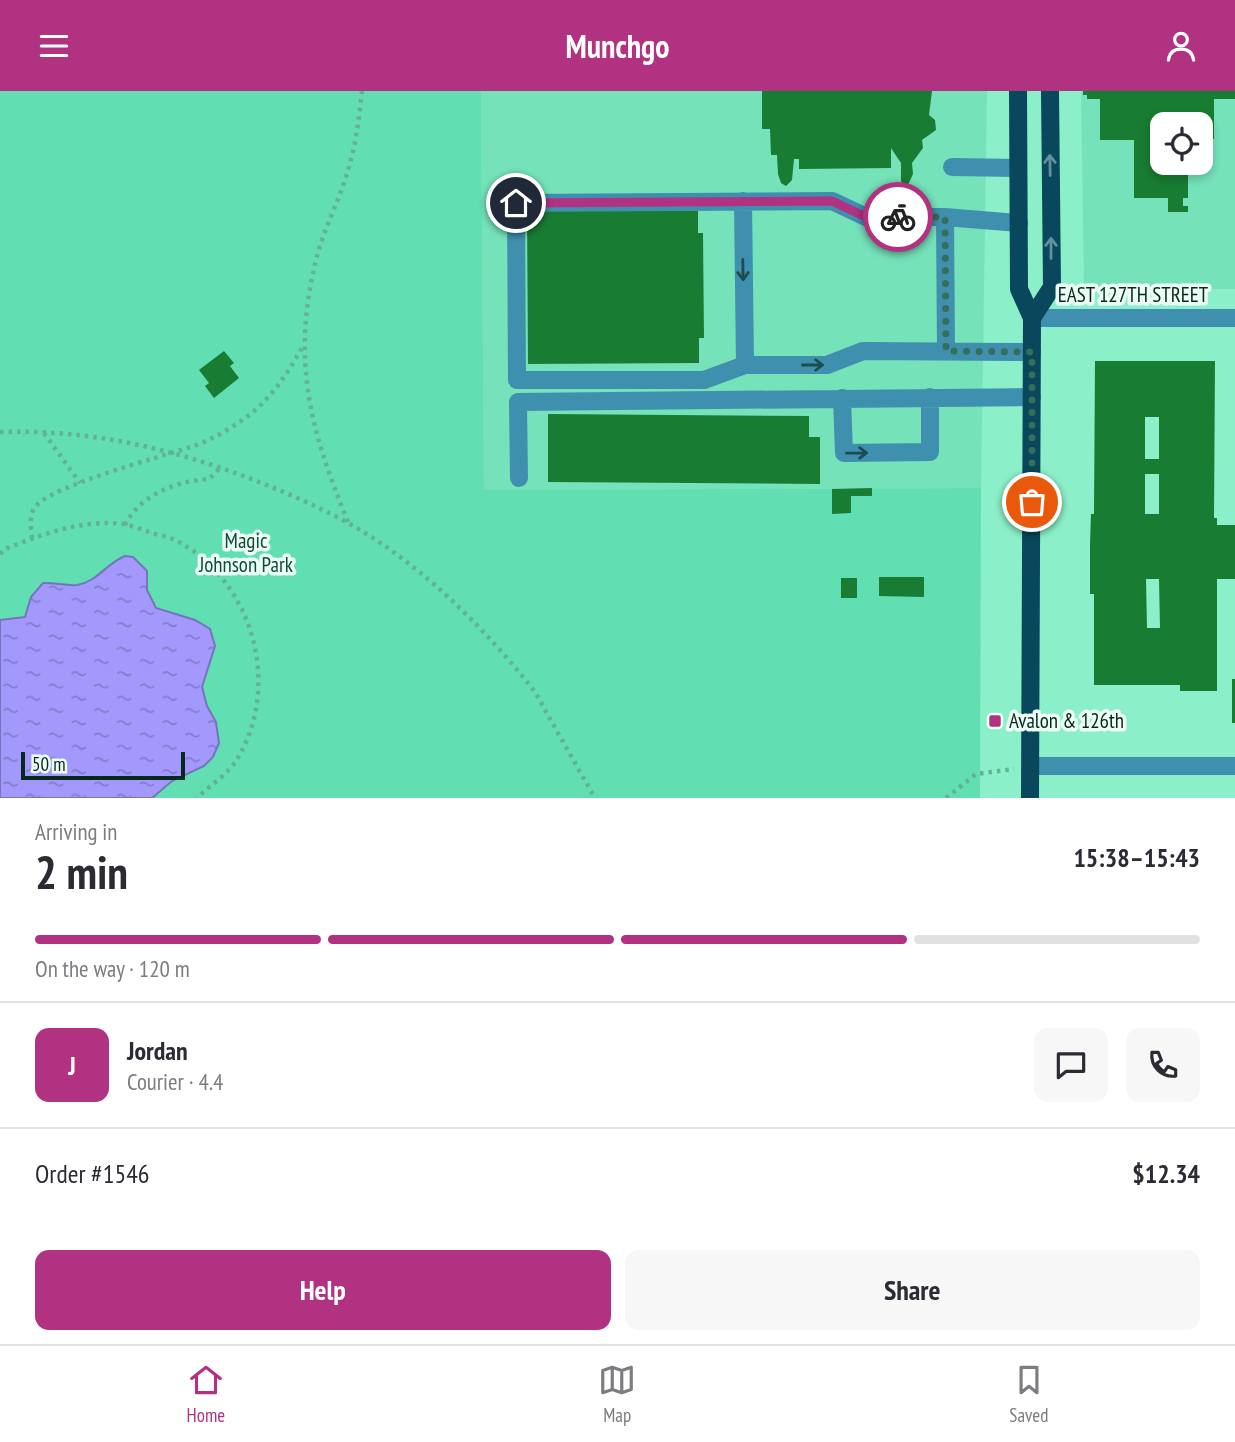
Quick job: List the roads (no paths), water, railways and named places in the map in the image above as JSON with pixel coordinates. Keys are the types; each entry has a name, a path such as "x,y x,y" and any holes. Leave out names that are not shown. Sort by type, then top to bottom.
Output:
{"main road":[{"path":"1018,91 1019,289 1032,318 1030,798"},
{"path":"1032,318 1052,287 1050,91"}],"street":[{"path":"952,167 1018,168"},
{"path":"743,201 745,365"},
{"path":"1019,223 945,217 866,217 832,201 516,203 517,380 704,380 745,365 827,365 863,351 1032,352"},
{"path":"945,217 946,351"},
{"name":"EAST 127TH STREET","path":"1032,318 1235,318"},
{"path":"842,398 844,453 930,452 929,397"},
{"path":"519,478 518,402 1032,397"},
{"path":"1031,766 1235,766"}],"water":[{"path":"125,556 133,557 147,571 147,590 156,608 195,620 210,629 215,646 202,687 207,706 216,722 219,743 213,757 204,766 172,781 152,798 0,798 0,620 25,617 31,597 43,583 84,583"}],"place":[{"name":"Avalon & 126th","path":"995,721"}],"park label":[{"name":"Magic Johnson Park","path":"246,553"}]}
